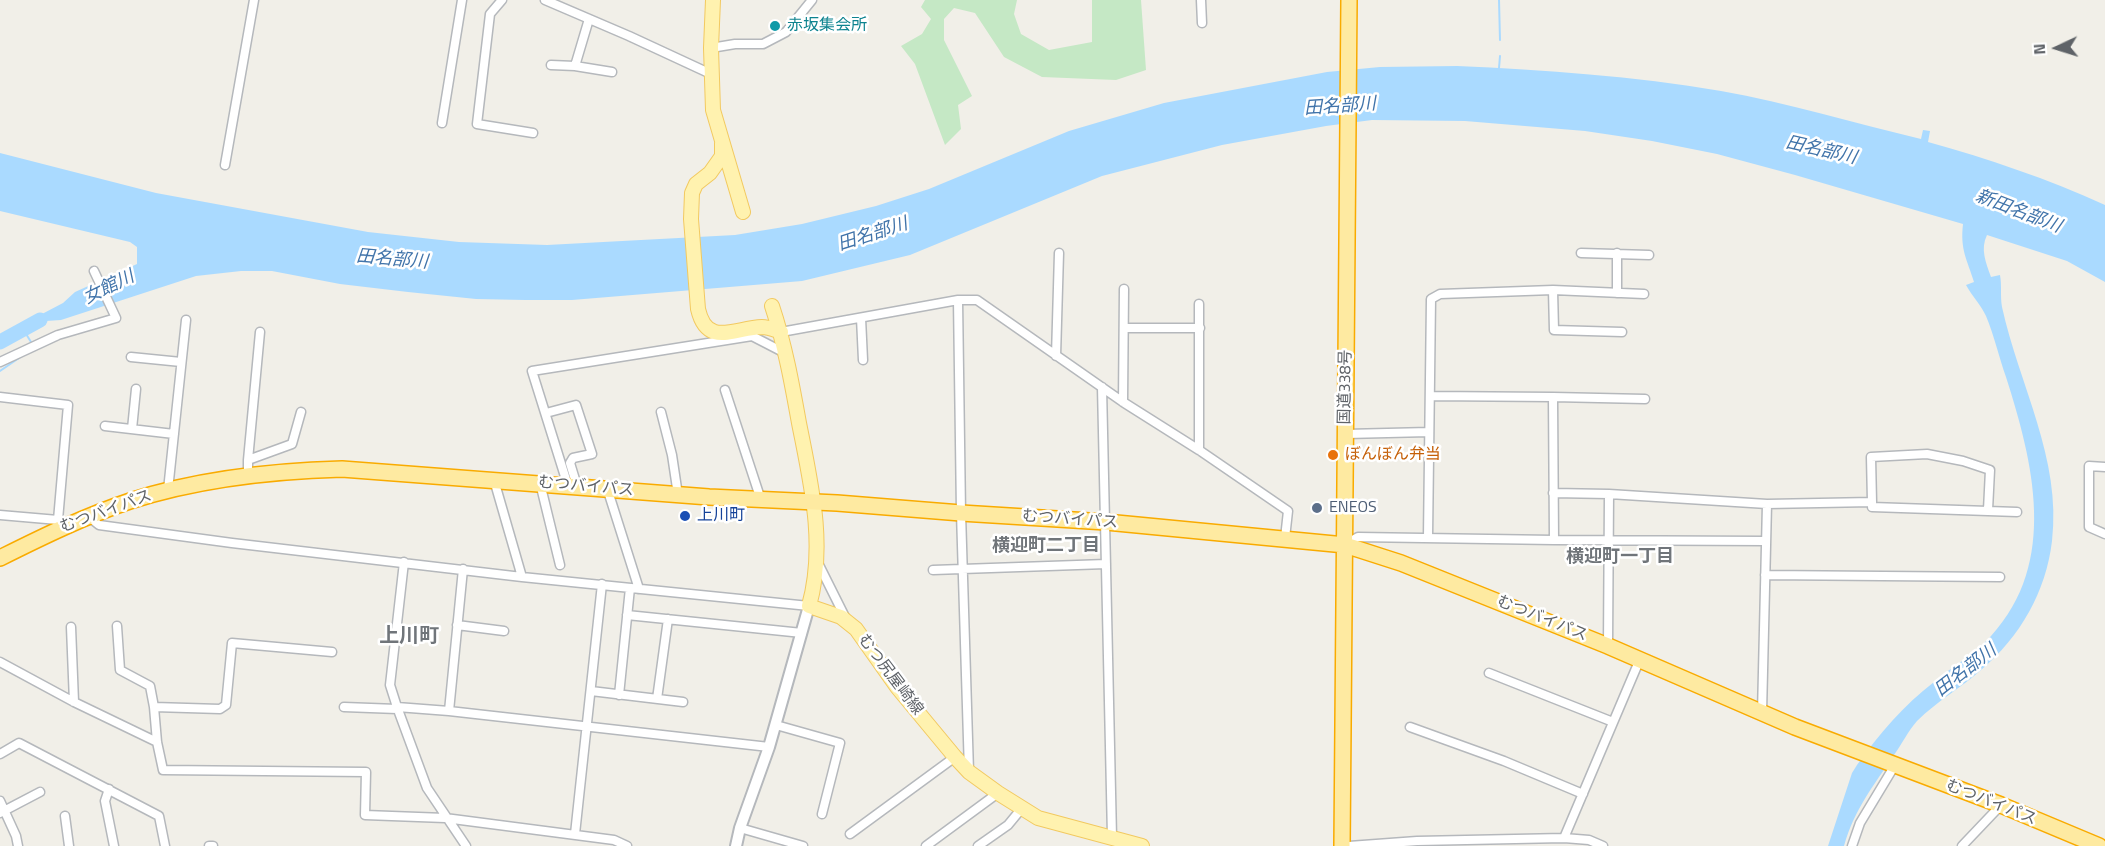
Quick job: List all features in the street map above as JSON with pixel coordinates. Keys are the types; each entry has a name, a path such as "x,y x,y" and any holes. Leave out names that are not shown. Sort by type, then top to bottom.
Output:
{"highway":[{"name":"国道338号","path":"1342,846 1349,0"},
{"name":"むつバイパス","path":"0,558 60,524 88,517 130,501 248,468 285,471 342,470 761,501 837,503 1106,522 1345,545 1401,563 1640,659 1762,713 2099,846"}],"main road":[{"path":"713,0 711,48 713,110 743,212"},
{"path":"722,142 722,156 710,173 696,184 692,193 691,219 700,321 715,333 764,327 781,332"},
{"path":"772,306 786,354 815,503 818,563 809,606"},
{"name":"むつ尻屋崎線","path":"809,606 848,621 897,687 955,756 969,772 998,793 1038,818 1142,846"}],"street":[{"path":"225,165 254,0"},
{"path":"442,123 462,0"},
{"path":"502,0 490,15 477,124 533,133"},
{"path":"545,0 711,74"},
{"path":"711,48 735,44 763,44 786,32 812,0"},
{"path":"1201,0 1202,23"},
{"path":"575,66 589,19"},
{"path":"551,65 612,72"},
{"path":"1056,356 1059,253"},
{"path":"1581,253 1649,255"},
{"path":"1617,253 1617,293"},
{"path":"0,362 58,336 116,318 94,272"},
{"path":"1123,402 1125,289"},
{"path":"1553,290 1554,330 1622,332"},
{"path":"1428,537 1431,299 1440,294 1553,290 1644,294"},
{"path":"958,300 961,513 969,772"},
{"path":"781,332 958,300 977,300 1123,402 1199,450 1288,511 1285,538"},
{"path":"1199,304 1199,450"},
{"path":"861,318 863,360"},
{"path":"168,490 186,320"},
{"path":"1124,328 1200,328"},
{"path":"248,468 260,333"},
{"path":"573,486 532,371 752,336 786,354"},
{"path":"131,357 181,362"},
{"path":"1102,387 1106,564 1118,841"},
{"path":"132,429 136,389"},
{"path":"725,390 761,501"},
{"path":"1430,396 1645,399"},
{"path":"1554,396 1554,540"},
{"path":"0,397 68,405 60,524 0,514"},
{"path":"546,413 576,405 592,454 573,458 570,463 573,486"},
{"path":"248,468 292,444 301,412"},
{"path":"661,412 672,455 678,495"},
{"path":"105,426 174,434"},
{"path":"1346,434 1429,432"},
{"path":"1988,510 1990,470 1963,461 1927,454 1871,457 1872,507 2017,512"},
{"path":"2105,467 2089,466 2089,527 2105,534"},
{"path":"494,480 522,576"},
{"path":"540,483 560,565"},
{"path":"607,488 635,588 627,615 618,695"},
{"path":"1553,493 1609,494 1767,504 1872,502"},
{"path":"1608,646 1609,494"},
{"path":"1762,713 1767,504"},
{"path":"88,517 99,525 232,543 809,606 776,725 740,828 736,846"},
{"path":"1345,545 1358,537 1766,541"},
{"path":"404,562 390,685 427,788 445,818 466,846"},
{"path":"818,563 848,621"},
{"path":"933,570 1106,564"},
{"path":"449,711 463,569"},
{"path":"1765,575 2000,578"},
{"path":"575,834 602,584"},
{"path":"627,615 802,633"},
{"path":"657,699 668,619"},
{"path":"458,625 504,631"},
{"path":"117,626 120,670 150,686 163,770 366,772 365,815 445,818 575,834 614,840 627,846"},
{"path":"71,627 74,702"},
{"path":"154,707 220,709 226,705 232,643 332,652"},
{"path":"1564,838 1640,659"},
{"path":"0,662 74,702 157,742"},
{"path":"1489,673 1613,722"},
{"path":"591,691 683,702"},
{"path":"344,707 449,711 769,747"},
{"path":"776,725 840,743 822,814"},
{"path":"1410,727 1504,761 1583,794"},
{"path":"0,754 19,743 159,816 165,846"},
{"path":"850,834 955,756"},
{"path":"1852,846 1860,823 1893,764"},
{"path":"109,789 105,801 114,846"},
{"path":"3,812 40,792"},
{"path":"926,846 998,793"},
{"path":"0,801 18,846"},
{"path":"1962,846 2001,806"},
{"path":"978,846 1000,831 1022,808"},
{"path":"65,816 69,846"},
{"path":"740,828 803,846"},
{"path":"1349,846 1564,838 1588,840 1603,846"}],"green space":[{"path":"925,0 1017,0 1014,14 1021,34 1049,50 1092,42 1092,0 1141,0 1146,70 1116,80 1042,77 1004,57 975,13 954,8 944,19 944,40 972,96 958,105 961,129 945,145 915,64 901,46 922,34 931,19 921,7"}],"water":[{"path":"1457,66 1589,74 1655,81 1771,101 1921,139 1923,130 1930,131 1928,142 2018,170 2105,205 2105,282 2067,261 1987,235 1984,246 1986,261 1991,277 2000,275 2002,307 2009,336 2037,422 2051,481 2053,511 2049,560 2037,596 2019,628 2008,643 1981,670 1917,721 1865,798 1844,846 1828,846 1852,773 1857,765 1902,710 1991,636 2012,607 2026,576 2033,544 2034,511 2025,443 1989,323 1966,285 1974,282 1963,248 1963,224 1717,154 1652,141 1585,131 1465,121 1372,120 1222,145 1102,176 910,255 802,281 572,300 525,300 476,299 340,284 272,271 241,271 196,276 61,320 46,321 25,333 21,325 63,303 75,292 137,264 137,247 130,242 0,211 0,153 156,193 368,232 459,242 547,245 735,235 802,224 876,206 929,189 1069,131 1164,103 1327,72 1380,67"}],"waterway":[{"path":"1499,0 1500,40"},
{"path":"1499,68 1500,56"},
{"name":"女館川","path":"0,342 40,320"},
{"path":"23,329 31,345"},
{"path":"0,371 22,356"}],"place":[{"name":"赤坂集会所","path":"775,26"},
{"name":"ぼんぼん弁当","path":"1333,455"},
{"name":"ENEOS","path":"1317,508"},
{"name":"上川町","path":"685,516"}],"district":[{"name":"横迎町二丁目","path":"1046,547"},
{"name":"横迎町一丁目","path":"1620,558"},
{"name":"上川町","path":"409,637"}],"water label":[{"name":"田名部川","path":"1340,107"},
{"name":"田名部川","path":"1821,151"},
{"name":"新田名部川","path":"2018,212"},
{"name":"田名部川","path":"873,235"},
{"name":"田名部川","path":"392,260"},
{"name":"田名部川","path":"1966,671"}]}
